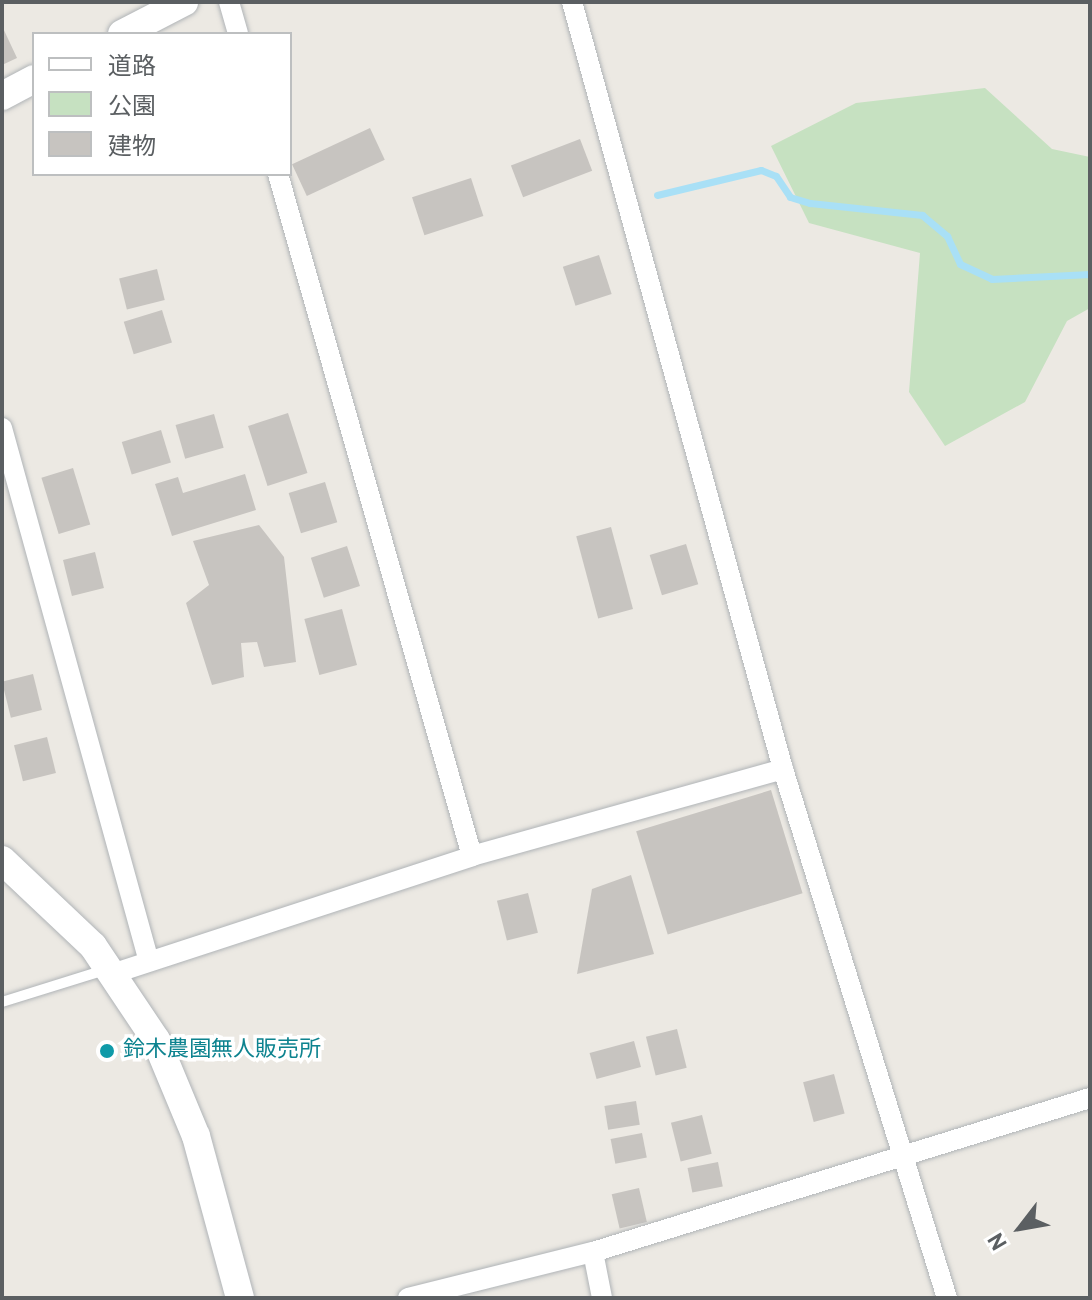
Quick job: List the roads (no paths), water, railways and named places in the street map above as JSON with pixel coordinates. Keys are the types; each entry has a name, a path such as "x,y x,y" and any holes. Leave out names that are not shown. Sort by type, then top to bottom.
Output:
{"street":[{"path":"126,32 184,2"},
{"path":"229,2 237,32"},
{"path":"572,2 783,769 947,1298"},
{"path":"2,96 32,80"},
{"path":"279,176 472,856"},
{"path":"2,428 148,958"},
{"path":"113,971 472,856 783,769"},
{"path":"2,860 60,911 113,971 182,1095 240,1298"},
{"path":"408,1298 593,1252 1090,1098"},
{"path":"593,1252 602,1298"}],"lane":[{"path":"2,1002 113,971"}],"waterway":[{"path":"657,195 761,170 776,176 790,197 810,203 922,215 947,236 960,264 992,279 1090,274"}],"place":[{"name":"鈴木農園無人販売所","path":"107,1051"}]}
